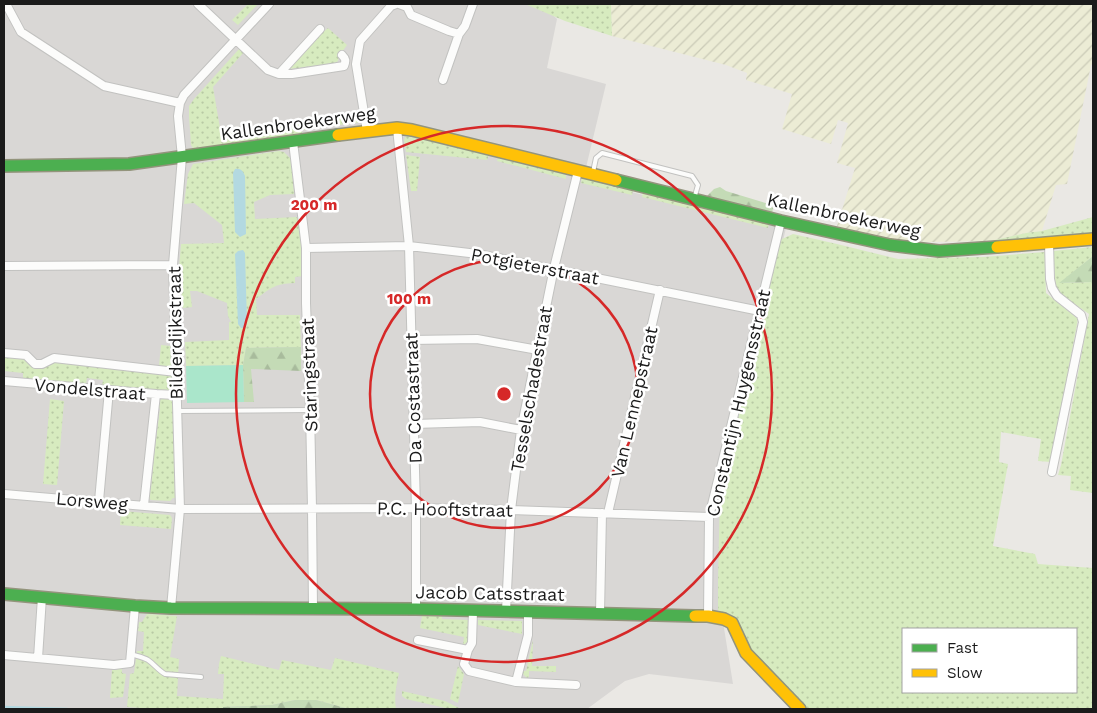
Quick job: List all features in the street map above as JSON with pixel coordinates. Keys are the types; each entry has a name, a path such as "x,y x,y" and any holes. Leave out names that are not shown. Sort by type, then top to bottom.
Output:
{"street":[{"path":"6,4 21,32 104,86 180,103 184,95 268,4"},
{"path":"198,4 268,70 280,74 292,74 344,66 346,62 342,55"},
{"path":"367,131 356,64 360,41 392,6 398,4 407,7 412,15 460,34"},
{"path":"443,80 473,4"},
{"path":"280,74 320,29"},
{"name":"Bilderdijkstraat","path":"171,608 180,509 173,264 182,157 178,116 180,103"},
{"name":"Kallenbroekerweg","path":"4,166 129,164 396,128 412,130 890,246 940,251 1093,239"},
{"name":"Da Costastraat","path":"396,128 409,246 416,508 416,609"},
{"name":"Staringstraat","path":"293,142 306,248 312,508 312,608"},
{"name":"Tesselschadestraat","path":"506,611 511,510 521,430 554,268 578,171"},
{"name":"Constantijn Huygensstraat","path":"708,616 709,518 781,221"},
{"path":"1049,243 1052,288 1056,296 1081,315 1083,322 1052,472"},
{"name":"Potgieterstraat","path":"306,248 409,246 478,254 760,311"},
{"path":"4,266 173,264"},
{"name":"Van Lennepstraat","path":"600,613 605,513 660,290"},
{"path":"411,340 477,339 538,350"},
{"name":"Vondelstraat","path":"4,353 26,355 35,364 42,364 54,358 176,372"},
{"name":"Vondelstraat","path":"4,381 176,395"},
{"path":"99,501 109,390"},
{"name":"Bilderdijkstraat","path":"144,505 156,394"},
{"path":"414,424 480,422 521,430"},
{"name":"Lorsweg","path":"4,494 180,509"},
{"name":"P.C. Hooftstraat","path":"180,509 416,508 709,518"},
{"name":"Jacob Catsstraat","path":"4,594 171,608 416,609 708,616 724,619 732,623 746,653 800,709"},
{"path":"38,658 42,598"},
{"path":"4,655 114,665 130,663 134,606"},
{"path":"474,611 472,643 464,664 469,671 516,682 576,684"},
{"path":"516,682 528,635 528,612"},
{"path":"418,640 468,650"}],"lane":[{"path":"592,174 596,158 602,153 692,176 698,185 694,199"},
{"path":"177,411 310,410"},
{"path":"131,654 148,660 164,674 201,677"}],"shaded area":[{"path":"4,4 542,4 557,19 547,68 606,84 583,180 752,222 786,228 723,493 723,622 733,684 649,674 625,681 587,709 4,709"}],"green space":[{"path":"248,4 258,4 238,25 232,20"},
{"path":"525,4 611,4 612,36 565,21"},
{"path":"611,4 1093,4 1093,64 1091,65 1067,184 1056,185 1042,231 990,241 930,242 897,240 836,229 855,168 837,163 848,123 838,120 831,144 782,129 792,94 746,80 747,73 726,65 612,36"},
{"path":"328,28 347,45 339,56 338,61 289,69 323,32"},
{"path":"240,48 244,52 213,87 221,134 359,112 361,122 302,130 302,133 193,148 191,145 189,106"},
{"path":"406,136 489,155 487,160 406,152 404,140"},
{"path":"279,151 284,152 291,159 294,194 270,195 254,202 255,219 297,217 302,237 303,276 295,277 295,283 274,287 256,299 257,315 300,315 301,347 246,348 243,365 186,366 185,342 229,340 229,322 231,322 228,316 227,303 197,291 190,291 192,307 183,308 179,269 181,244 224,243 222,225 194,203 184,204 188,174 193,164"},
{"path":"406,155 420,157 417,191 411,191"},
{"path":"498,158 566,175 566,179 497,161"},
{"path":"582,178 633,190 632,195 581,183"},
{"path":"720,187 726,191 769,204 773,208 772,214 705,198 714,189"},
{"path":"643,193 769,224 768,228 642,197"},
{"path":"1093,217 1093,234 990,241 1042,231"},
{"path":"793,234 898,259 983,257 1045,252 1046,293 1078,319 1051,462 1038,461 1041,439 1001,432 999,462 1008,464 993,546 1035,554 1038,564 1093,568 1093,709 807,709 761,664 718,614 720,493 779,243 782,239"},
{"path":"1093,247 1093,256 1060,283 1093,282 1093,493 1070,490 1071,476 1058,475 1089,314 1056,291 1053,251"},
{"path":"1093,256 1093,282 1059,283"},
{"path":"161,345 171,346 172,367 159,366"},
{"path":"301,347 301,371 251,369 254,402 244,402 243,365 246,348"},
{"path":"4,354 24,356 32,364 56,360 167,372 172,376 172,387 166,391 102,386 103,380 87,378 86,384 23,379 23,373 4,371"},
{"path":"243,365 244,402 187,403 186,366"},
{"path":"165,398 172,401 173,404 175,498 170,501 151,500 148,497 148,492 151,489 160,409 157,405 159,400"},
{"path":"50,399 64,401 57,485 43,484"},
{"path":"121,511 170,515 172,518 171,529 120,525"},
{"path":"147,614 177,616 170,657 179,659 177,696 223,699 224,674 218,674 221,656 279,670 282,660 331,670 335,658 399,673 395,700 396,709 349,709 316,700 295,700 272,705 223,707 223,709 127,707 130,674 134,673 137,651 143,651 144,632 138,631 139,622 142,622"},
{"path":"422,616 442,616 442,619 470,620 468,642 463,645 464,637 420,628"},
{"path":"478,620 522,621 522,634 478,625"},
{"path":"533,640 532,666 556,666 556,672 529,671 529,677 527,678 522,673 526,671"},
{"path":"458,666 464,674 458,703 450,699"},
{"path":"122,667 122,673 126,674 123,697 110,698 112,670"},
{"path":"402,691 445,701 461,709 450,709 406,699 402,696"},
{"path":"295,700 316,700 349,709 223,709 223,707 272,705"}],"water":[{"path":"235,169 242,170 245,176 246,234 240,237 235,232 233,173"},
{"path":"243,250 245,253 247,323 245,328 241,328 238,324 235,254"}],"waterway":[{"path":"4,707 67,709"}],"traffic: fast":[{"path":"4,166 129,164 338,135"},
{"path":"616,180 781,221 890,245 939,251 997,247"},
{"path":"4,594 171,608 416,609 695,616"}],"traffic: slow":[{"path":"338,135 397,128 412,130 616,180"},
{"path":"997,247 1093,239"},
{"path":"695,616 724,619 732,623 746,653 800,709"}]}
